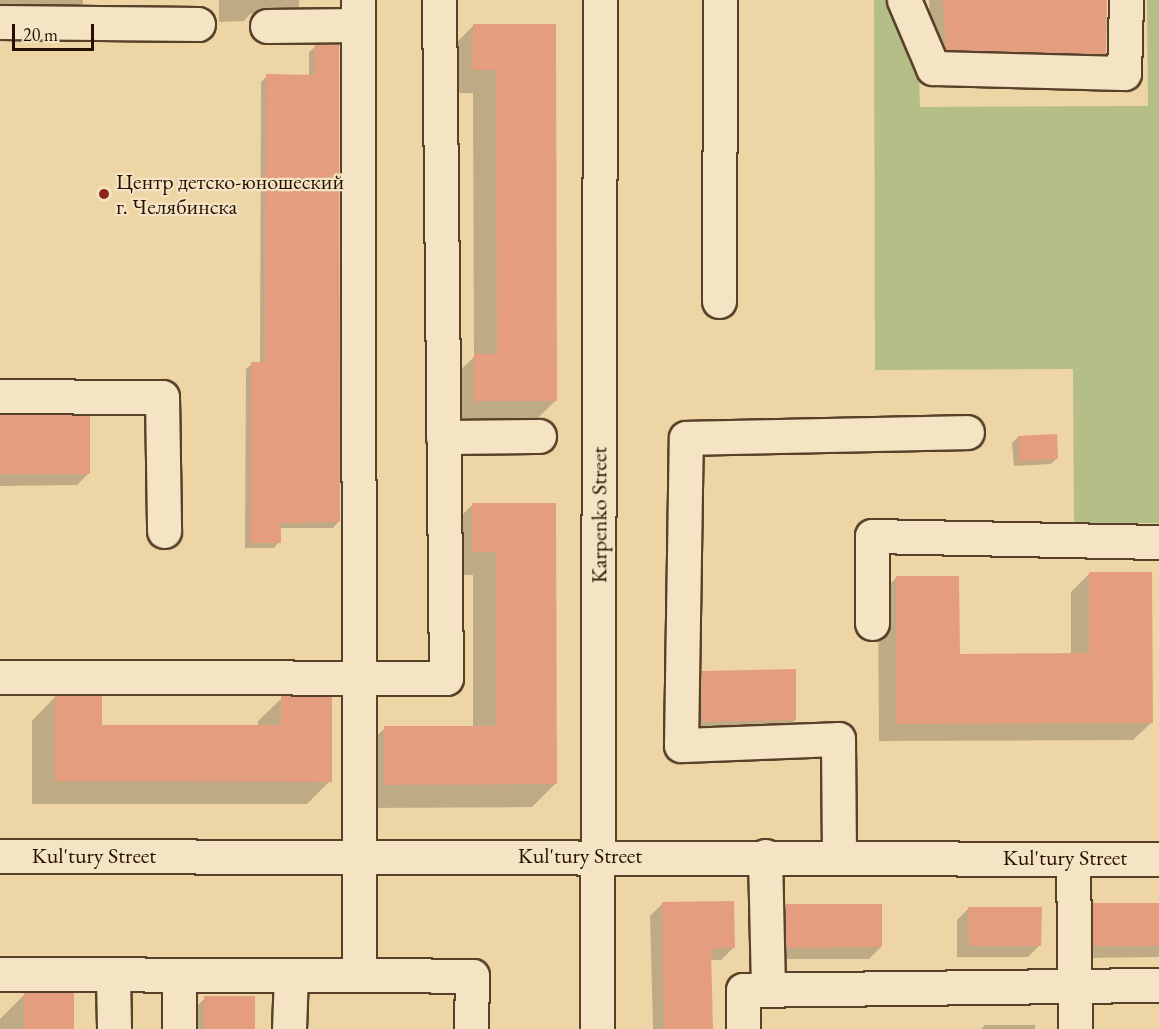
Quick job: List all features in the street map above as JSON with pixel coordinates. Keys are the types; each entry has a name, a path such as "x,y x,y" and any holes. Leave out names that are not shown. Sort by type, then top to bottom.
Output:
{"street":[{"path":"0,678 361,680 446,678 439,0"},
{"name":"Karpenko Street","path":"597,1029 600,0"},
{"path":"719,301 720,0"},
{"path":"904,0 933,68 1124,73 1126,0"},
{"path":"267,26 358,13 361,680 359,975"},
{"path":"0,22 198,24"},
{"path":"0,396 162,398 164,531"},
{"path":"839,856 838,739 681,745 686,438 967,432"},
{"path":"443,437 539,436"},
{"path":"872,623 872,536 1159,542"},
{"name":"Kul'tury Street","path":"0,856 839,856 1159,859"},
{"path":"765,856 768,990"},
{"path":"1073,859 1075,1029"},
{"path":"0,974 472,976 471,1029"},
{"path":"113,975 114,1029"},
{"path":"179,975 179,1029"},
{"path":"289,1029 291,975"},
{"path":"743,1029 742,990 1159,985"}],"green space":[{"path":"874,0 917,0 920,107 1148,106 1147,0 1159,0 1159,523 1074,523 1073,369 875,370"}],"building":[{"path":"943,0 1107,0 1106,54 946,50"},
{"path":"473,24 556,24 557,401 474,401 474,354 497,354 496,70 472,70"},
{"path":"339,44 340,522 281,523 281,543 250,543 251,362 265,362 266,74 314,75 315,45"},
{"path":"0,415 90,415 90,474 0,474"},
{"path":"1057,434 1058,459 1019,461 1018,436"},
{"path":"472,503 556,503 557,784 384,785 384,726 496,726 496,552 472,552"},
{"path":"1089,572 1152,572 1153,723 896,724 896,576 959,576 960,654 1089,653"},
{"path":"796,669 796,720 702,722 701,671"},
{"path":"55,696 102,696 102,725 281,725 281,696 332,696 332,782 55,781"},
{"path":"734,901 735,948 711,949 713,1029 664,1029 662,902"},
{"path":"1092,903 1159,903 1159,946 1093,946"},
{"path":"786,904 882,904 882,947 786,948"},
{"path":"968,907 1042,907 1041,946 969,946"},
{"path":"24,993 74,993 74,1029 24,1029"},
{"path":"204,996 255,996 255,1029 204,1029"}],"place":[{"name":"Центр детско-юношеский г. Челябинска","path":"104,194"}]}
